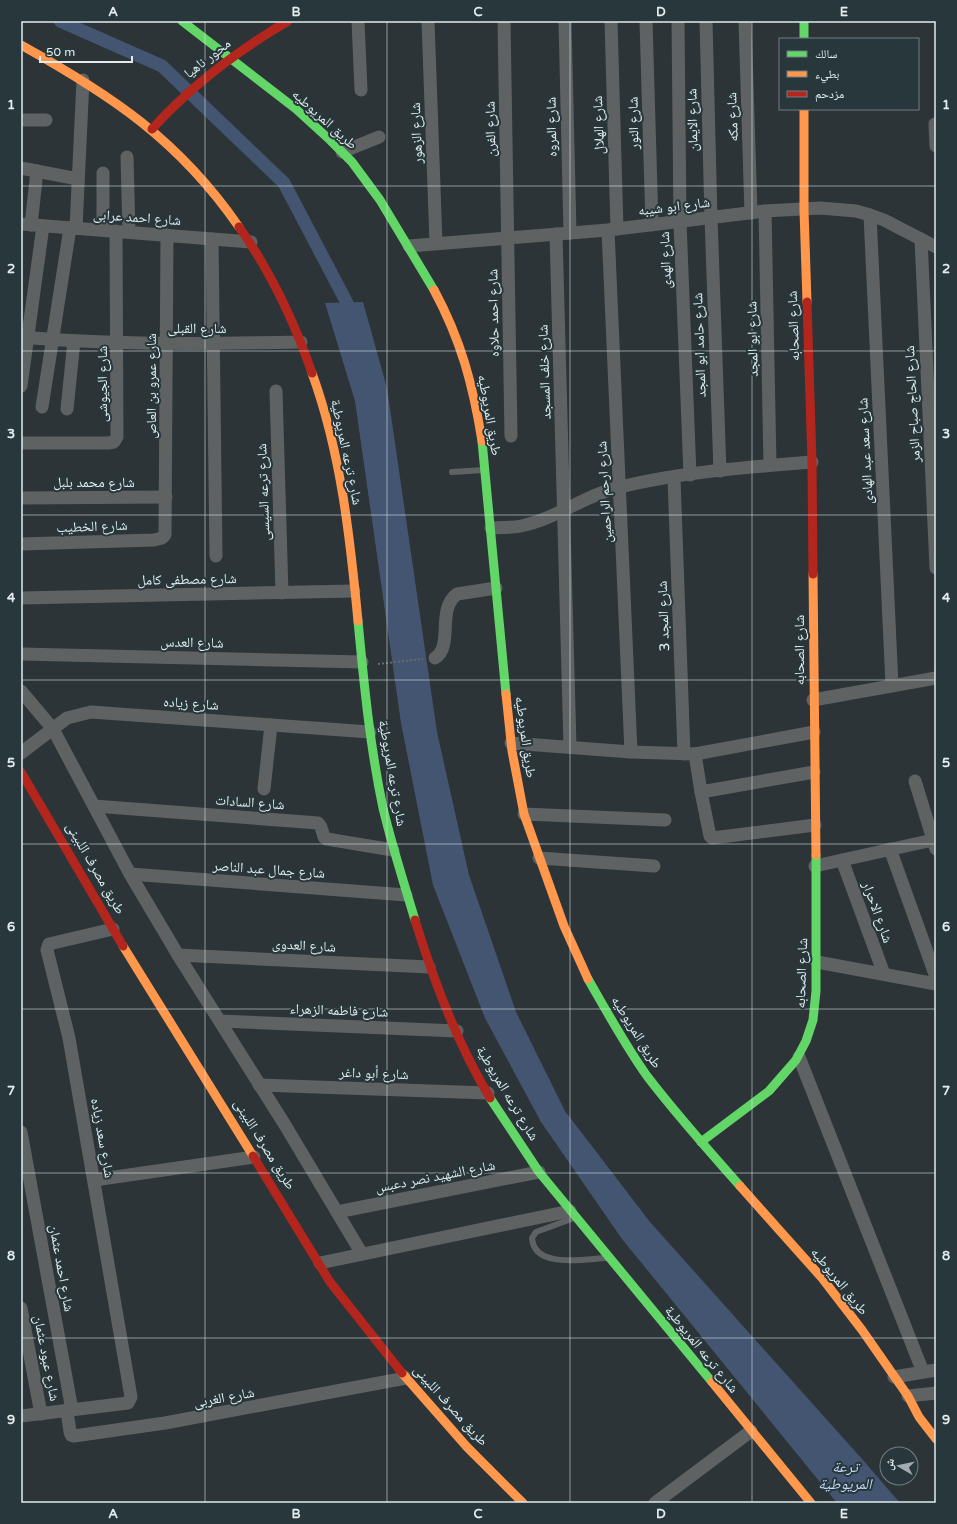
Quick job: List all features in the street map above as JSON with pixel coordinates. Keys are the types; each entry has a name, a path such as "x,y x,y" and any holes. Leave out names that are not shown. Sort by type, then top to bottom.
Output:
{"street":[{"name":"طريق المريوطيه","path":"182,21 196,26 230,57 318,128 353,163 380,200 429,280 467,367 475,400 485,470 511,743 524,814 570,939 588,978 615,1026 647,1075 701,1142 822,1278 908,1396 919,1418 936,1440"},
{"name":"محور ناهيا","path":"152,129 190,88 230,57 288,21"},
{"path":"358,21 361,90"},
{"name":"شارع الزهور","path":"428,21 436,243"},
{"name":"شارع الفرن","path":"504,21 508,236"},
{"name":"شارع المروه","path":"565,21 570,233"},
{"name":"شارع الهلال","path":"611,21 612,230"},
{"name":"شارع النور","path":"646,21 652,225"},
{"name":"شارع الهدى","path":"678,21 680,222 690,474"},
{"name":"شارع الايمان","path":"706,21 711,218"},
{"name":"شارع مكه","path":"745,21 751,213"},
{"path":"804,21 804,38"},
{"name":"شارع ترعه المريوطية","path":"21,45 83,80 152,129 192,167 225,204 251,242 275,287 301,342 318,390 332,440 342,490 370,732 378,785 393,850 429,967 457,1031 476,1072 488,1093 539,1172 812,1503"},
{"path":"42,407 73,228 78,178 83,80"},
{"name":"شارع الصحابه","path":"701,1142 765,1096 779,1083 799,1057 813,1019 816,1005 817,962 813,700 812,462 804,210 804,110"},
{"path":"21,120 46,120"},
{"path":"935,124 936,146"},
{"path":"342,152 379,137"},
{"path":"116,231 127,157"},
{"path":"21,168 78,178"},
{"path":"21,386 37,171"},
{"path":"103,174 116,231"},
{"name":"شارع ابو شيبه","path":"409,246 508,236 612,230 765,211 820,208 856,211 870,215 884,220 936,247"},
{"name":"شارع ابو المجد","path":"765,211 770,465"},
{"name":"شارع سعد عبد الهادى","path":"870,215 892,685"},
{"name":"شارع حامد ابو المجد","path":"711,218 720,471"},
{"name":"شارع احمد عرابى","path":"32,225 251,242"},
{"name":"شارع ارحم الراحمين","path":"612,230 620,487 631,752"},
{"name":"شارع الجيوشى","path":"21,443 114,442 118,434 116,231"},
{"name":"شارع خلف المسجد","path":"556,234 570,746"},
{"name":"شارع عمرو بن العاص","path":"164,537 166,532 167,235"},
{"name":"شارع احمد حلاوه","path":"508,236 511,436"},
{"path":"212,239 216,556"},
{"name":"شارع الحاج صباح الزمر","path":"921,239 936,568"},
{"name":"شارع القبلى","path":"24,338 167,344 301,342"},
{"path":"67,409 74,341"},
{"name":"شارع ترعه السيسى","path":"276,391 282,593"},
{"path":"491,528 521,526 600,493 620,487 690,474 812,462"},
{"name":"شارع المجد 3","path":"674,478 689,754 701,792 710,836 712,838 815,826"},
{"name":"شارع محمد بلبل","path":"21,498 166,497"},
{"name":"شارع الخطيب","path":"21,544 154,540 164,537"},
{"path":"435,658 442,650 446,608 453,597 457,594 496,588"},
{"name":"شارع مصطفى كامل","path":"21,598 354,591"},
{"name":"شارع العدس","path":"21,654 362,662"},
{"path":"813,700 936,678"},
{"name":"طريق مصرف اللبينى","path":"21,691 53,729 130,874 178,955 362,1254"},
{"name":"شارع زياده","path":"21,753 68,718 91,712 370,732"},
{"path":"264,789 271,724"},
{"path":"511,743 570,746 631,752 689,754 814,732"},
{"name":"طريق مصرف اللبينى","path":"21,772 113,929 320,1263 330,1282 406,1378 467,1447 523,1503"},
{"path":"701,792 814,772"},
{"path":"815,866 890,850 934,844 915,781"},
{"name":"شارع السادات","path":"94,806 318,823 324,837 327,839 393,850"},
{"path":"524,814 665,820"},
{"path":"890,850 936,977"},
{"path":"539,858 654,866"},
{"name":"شارع الاحرار","path":"842,860 884,974"},
{"name":"شارع جمال عبد الناصر","path":"130,874 406,895"},
{"name":"شارع سعد زياده","path":"70,1410 128,1403 131,1397 131,1392 69,1038 47,946 49,944 113,929"},
{"name":"شارع العدوى","path":"178,955 429,967"},
{"path":"817,962 936,984"},
{"name":"شارع فاطمه الزهراء","path":"220,1022 457,1031"},
{"path":"799,1057 930,1371 894,1377"},
{"name":"شارع أبو داغر","path":"259,1085 488,1093"},
{"name":"شارع احمد عثمان","path":"21,1132 70,1410"},
{"path":"94,1180 254,1157"},
{"name":"شارع الشهيد نصر دعبس","path":"337,1212 539,1172"},
{"path":"320,1263 573,1214"},
{"name":"شارع عبود عثمان","path":"21,1308 41,1414"},
{"name":"شارع الغربى","path":"70,1410 70,1432 71,1435 74,1436 165,1423 406,1378"},
{"path":"908,1396 936,1393"},
{"path":"21,1416 70,1410"},
{"path":"655,1503 752,1431"}],"lane":[{"path":"452,472 485,470"},
{"path":"573,1214 536,1232 532,1238 532,1246 537,1252 546,1258 556,1260 609,1258"}],"path":[{"path":"390,663 435,658"}],"water":[{"name":"ترعة المريوطية","path":"363,302 387,388 437,732 469,875 516,1012 565,1111 650,1222 862,1459 879,1479 879,1486 885,1486 900,1503 837,1503 622,1239 541,1122 485,1018 433,885 401,723 355,401 325,303"}],"waterway":[{"path":"60,21 162,66 284,183 347,303"}],"traffic: fast":[{"path":"182,21 296,109 352,162 380,200 434,290"},
{"path":"804,21 804,38"},
{"path":"482,441 506,694"},
{"path":"358,621 368,715 378,785 390,836 415,920"},
{"path":"701,1142 769,1091 796,1060 806,1041 813,1020 816,991 816,855"},
{"path":"588,979 647,1076 740,1186"},
{"path":"490,1098 539,1172 712,1382"}],"traffic: slow":[{"path":"21,45 85,82 141,122 167,144 192,169 216,196 239,227"},
{"path":"804,110 804,210 807,302"},
{"path":"434,290 452,327 465,363 482,441"},
{"path":"312,373 330,434 343,496 352,558 358,621"},
{"path":"813,574 816,855"},
{"path":"506,694 512,751 524,814 564,926 588,979"},
{"path":"123,946 253,1156"},
{"path":"740,1186 822,1278 862,1330 908,1396 919,1417 936,1439"},
{"path":"402,1373 467,1447 523,1503"},
{"path":"712,1382 811,1503"}],"traffic: jam":[{"path":"152,129 199,83 251,44 288,21"},
{"path":"239,227 251,244 281,297 298,335 312,373"},
{"path":"807,302 812,462 813,574"},
{"path":"21,772 123,946"},
{"path":"415,920 447,1012 467,1056 490,1098"},
{"path":"253,1156 330,1282 402,1373"}]}
